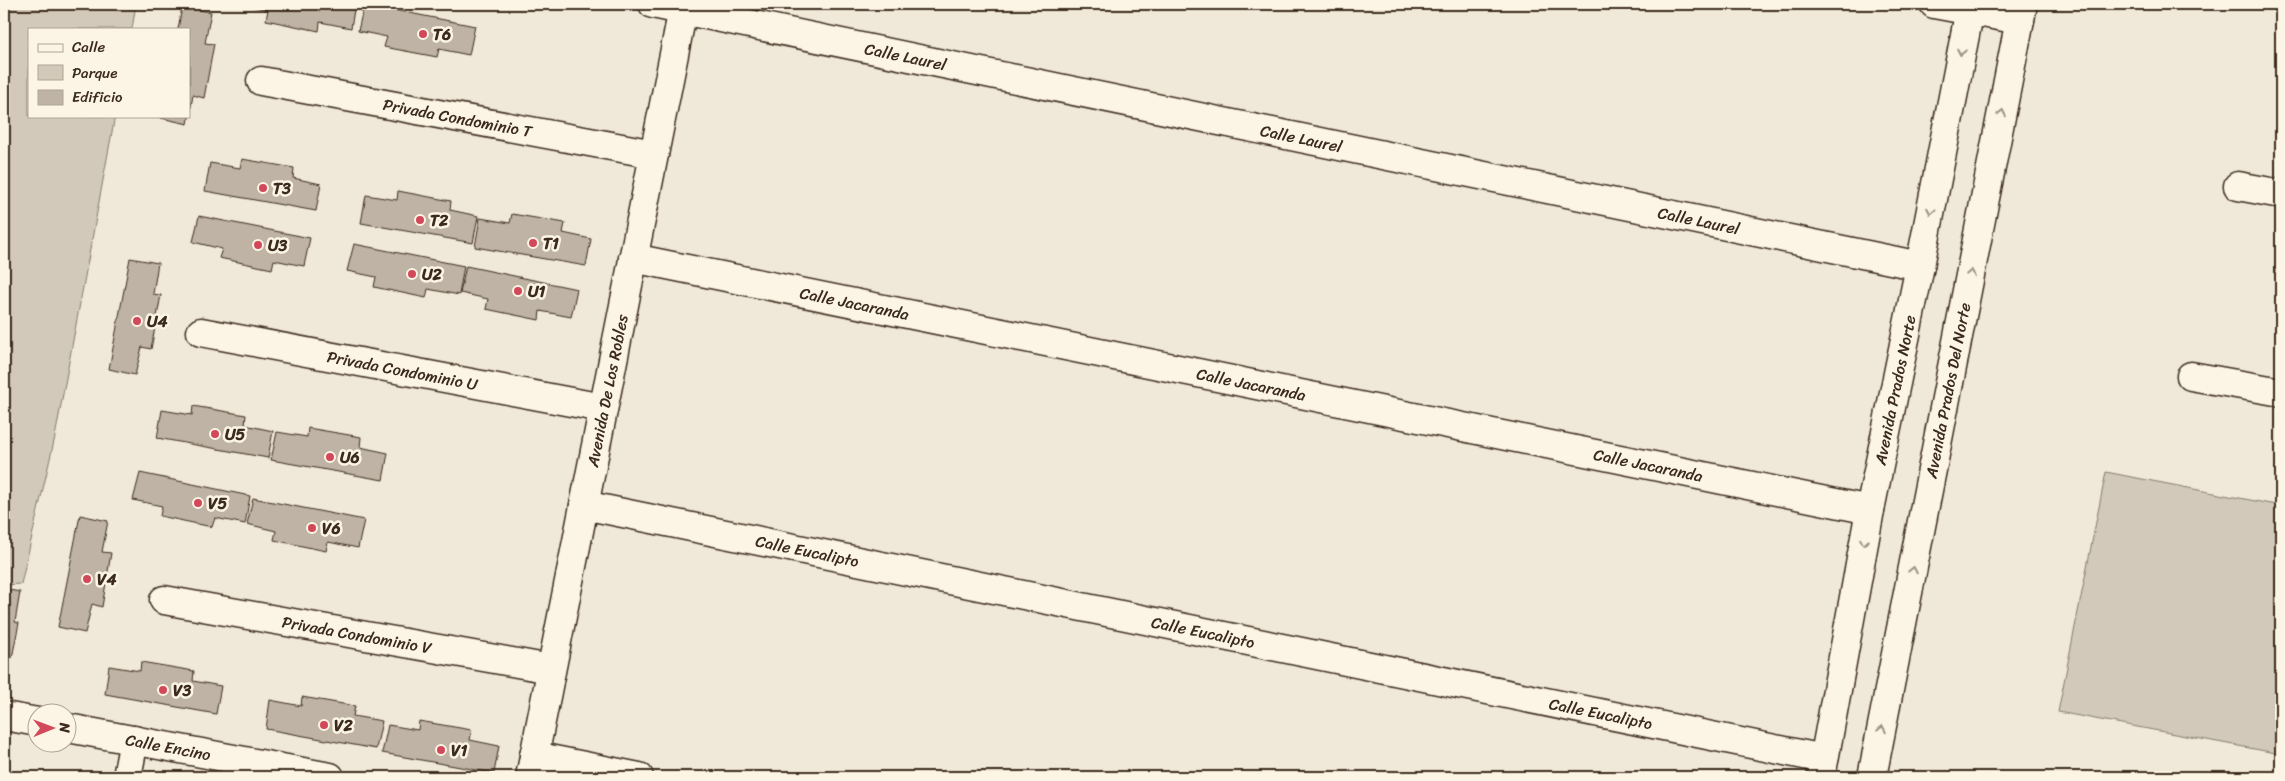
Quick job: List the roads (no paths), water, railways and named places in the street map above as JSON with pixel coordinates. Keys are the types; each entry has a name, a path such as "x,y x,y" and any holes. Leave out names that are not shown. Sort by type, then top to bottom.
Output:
{"street":[{"name":"Calle Laurel","path":"653,4 683,7 1920,266"},
{"path":"1934,4 2021,12"},
{"name":"Avenida De Los Robles","path":"532,767 683,7"},
{"name":"Avenida Prados Norte","path":"1823,768 1870,510 1970,7"},
{"name":"Avenida Prados Del Norte","path":"1872,777 2021,12"},
{"name":"Privada Condominio T","path":"261,81 654,154"},
{"path":"2238,186 2281,194"},
{"name":"Calle Jacaranda","path":"633,258 1870,510"},
{"name":"Privada Condominio U","path":"201,332 603,408"},
{"path":"2191,376 2281,392"},
{"name":"Calle Eucalipto","path":"584,505 1823,768"},
{"name":"Privada Condominio V","path":"164,600 551,670"},
{"path":"4,716 28,720"},
{"name":"Calle Encino","path":"78,730 330,777"},
{"path":"126,777 134,740"},
{"path":"532,767 639,777"}],"place":[{"name":"T6","path":"423,34"},
{"name":"T3","path":"263,188"},
{"name":"T2","path":"420,220"},
{"name":"T1","path":"533,243"},
{"name":"U3","path":"258,245"},
{"name":"U2","path":"412,274"},
{"name":"U1","path":"518,291"},
{"name":"U4","path":"137,321"},
{"name":"U5","path":"215,434"},
{"name":"U6","path":"330,457"},
{"name":"V5","path":"198,503"},
{"name":"V6","path":"312,528"},
{"name":"V4","path":"87,579"},
{"name":"V3","path":"163,690"},
{"name":"V2","path":"324,725"},
{"name":"V1","path":"441,750"}]}
